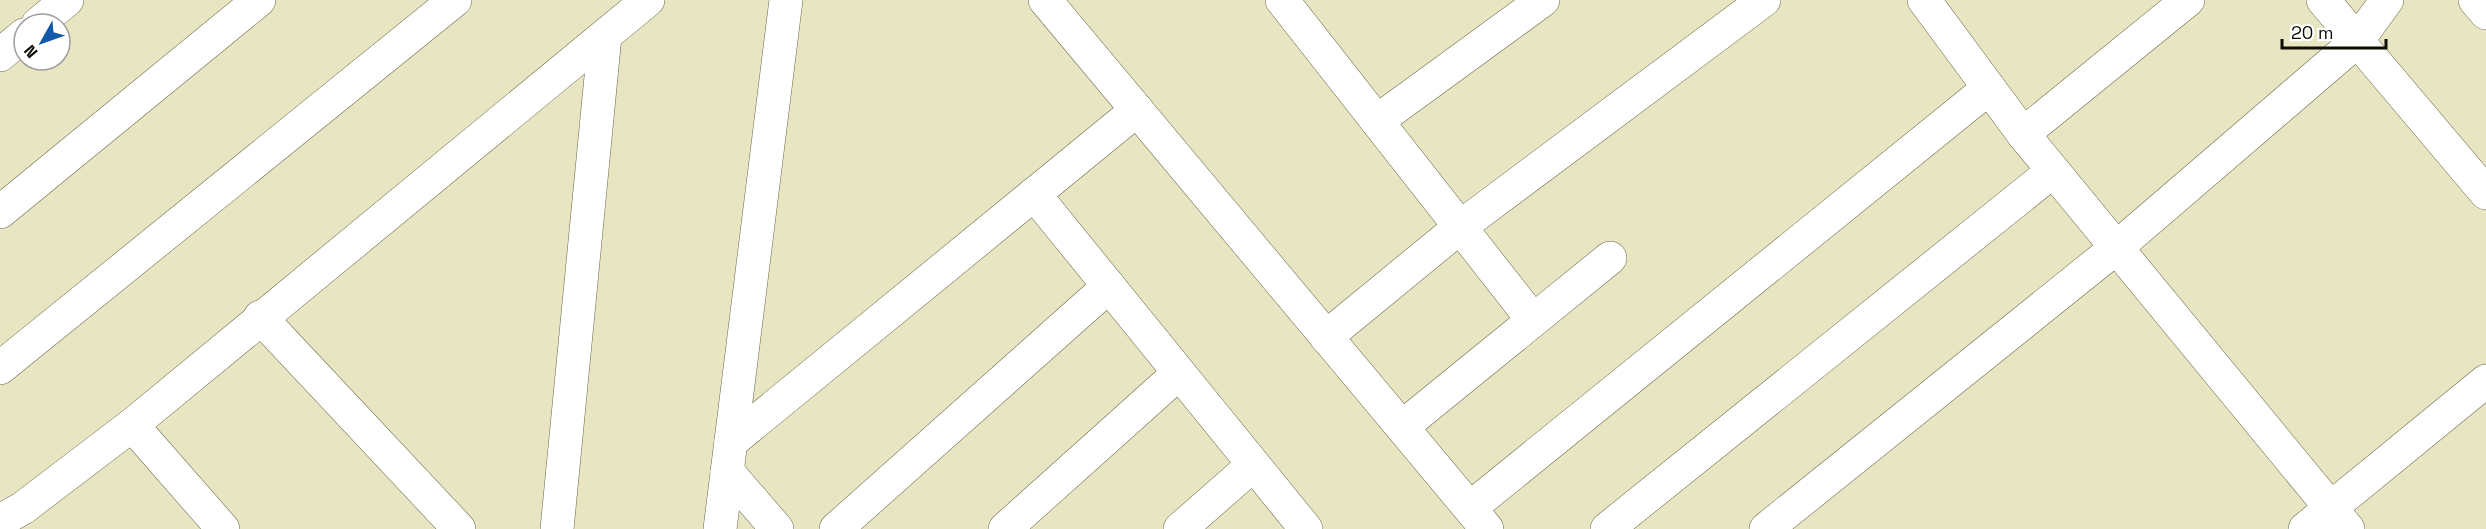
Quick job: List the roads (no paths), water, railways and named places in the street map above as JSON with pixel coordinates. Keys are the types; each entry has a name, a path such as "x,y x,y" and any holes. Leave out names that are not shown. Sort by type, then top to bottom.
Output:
{"street":[{"path":"52,12 67,0"},
{"path":"0,212 259,0"},
{"path":"0,368 455,0"},
{"path":"0,520 23,508 132,425 260,317 648,0"},
{"path":"720,529 786,0"},
{"path":"1045,0 1478,518 1989,88"},
{"path":"1377,121 1543,0"},
{"path":"1326,337 1460,227 1764,0"},
{"path":"1924,0 2023,134 2339,518"},
{"path":"2023,134 2188,0"},
{"path":"2323,0 2486,193"},
{"path":"1766,529 2116,248 2357,41 2387,0"},
{"path":"2475,0 2486,13"},
{"path":"1292,4 1377,121 1533,320"},
{"path":"557,529 604,36"},
{"path":"0,55 12,45"},
{"path":"729,456 1034,194 1137,110"},
{"path":"1606,529 2053,171"},
{"path":"1034,194 1306,529"},
{"path":"1402,427 1610,258"},
{"path":"836,529 1108,286"},
{"path":"260,317 459,529"},
{"path":"1005,529 1179,373"},
{"path":"2305,529 2339,518 2486,381"},
{"path":"132,425 224,529"},
{"path":"729,456 777,529"},
{"path":"1180,529 1253,465"}]}
